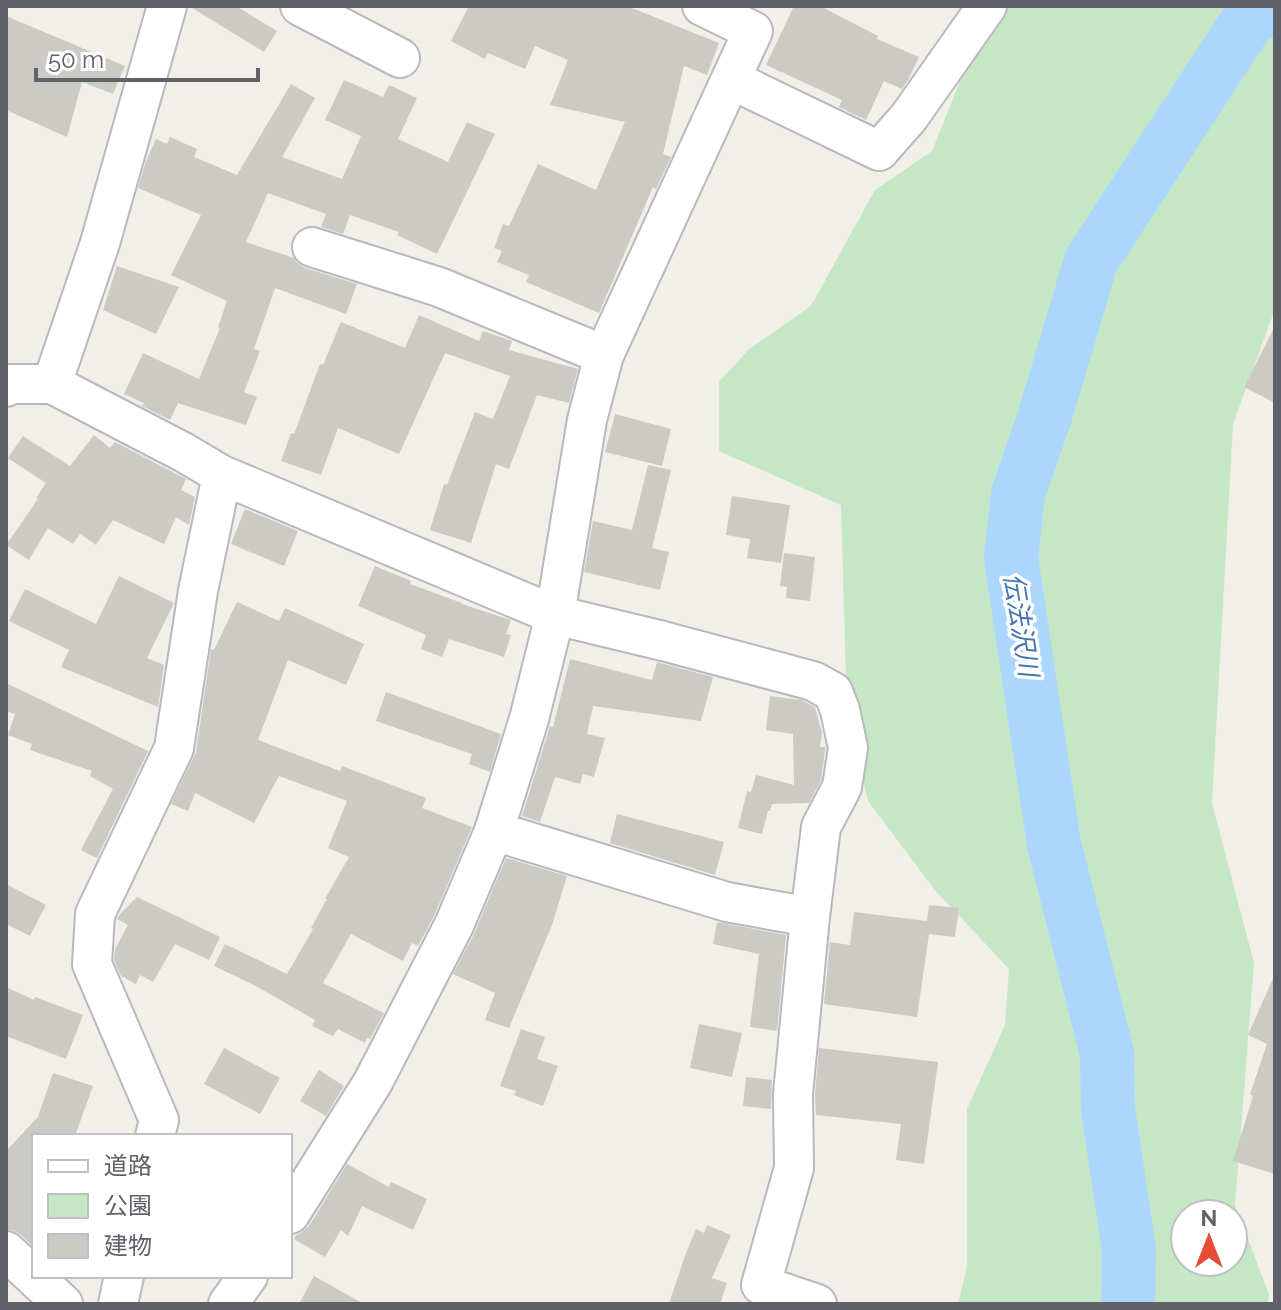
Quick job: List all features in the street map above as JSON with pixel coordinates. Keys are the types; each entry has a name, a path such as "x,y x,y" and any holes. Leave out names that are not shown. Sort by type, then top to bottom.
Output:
{"street":[{"path":"52,384 100,243 167,6"},
{"path":"300,6 400,58"},
{"path":"292,1211 373,1082 454,925 494,831 529,719 555,615 587,420 604,355 753,31 702,6"},
{"path":"732,80 879,151 909,117 987,6"},
{"path":"312,247 439,287 604,355"},
{"path":"7,384 52,384 222,475 555,615 813,681 833,692 848,748 842,787 821,827 793,1094 794,1168 761,1285 817,1304"},
{"path":"156,1134 159,1120 92,964 95,914 174,748 198,591 222,475"},
{"path":"494,831 727,902 810,917"},
{"path":"6,1251 32,1275"},
{"path":"35,1278 63,1304"},
{"path":"118,1304 124,1278"},
{"path":"228,1304 247,1278"}],"green space":[{"path":"990,6 1275,6 1275,309 1233,424 1212,803 1254,963 1236,1198 1169,1198 1169,1278 1249,1278 1249,1242 1269,1294 1268,1304 958,1304 967,1266 967,1109 1005,1025 1009,969 934,889 868,801 847,715 841,505 719,451 719,382 748,350 811,306 875,190 932,151"}],"building":[{"path":"189,6 236,6 277,31 264,52"},
{"path":"469,6 627,6 719,43 707,75 684,66 663,154 671,157 656,189 653,187 599,313 526,282 529,275 497,262 502,251 494,248 503,224 509,226 538,164 596,190 625,122 550,105 568,60 535,46 525,69 488,53 485,59 451,41"},
{"path":"794,6 820,6 878,36 877,39 919,57 902,89 884,81 866,120 839,107 842,100 766,65"},
{"path":"6,16 125,66 113,94 82,82 67,137 6,110"},
{"path":"344,80 383,97 389,85 417,98 398,139 448,162 467,122 495,134 437,254 397,235 399,232 350,215 343,234 321,227 326,214 268,193 246,242 294,258 305,268 357,284 346,314 275,288 254,349 260,351 244,392 257,397 246,425 178,403 170,420 142,406 144,403 124,394 143,353 199,379 220,328 227,301 171,275 201,215 138,188 156,139 167,144 170,137 197,149 194,157 237,175 291,84 315,98 282,157 342,179 361,136 325,120"},
{"path":"117,266 179,287 156,334 103,310"},
{"path":"419,315 479,341 483,331 512,341 509,350 578,369 569,403 537,395 509,469 496,464 471,543 430,530 444,484 447,485 475,412 493,419 510,376 445,353 399,454 338,428 321,475 281,461 320,364 323,365 341,322 405,348"},
{"path":"1275,326 1275,403 1244,387"},
{"path":"615,414 671,429 662,466 605,452"},
{"path":"94,435 110,448 115,442 186,479 181,490 195,497 189,525 176,517 164,544 113,520 96,545 80,534 73,544 48,528 29,560 6,545 46,483 8,458 23,436 70,466"},
{"path":"648,465 671,470 652,548 669,552 660,590 584,572 593,521 632,530"},
{"path":"732,496 790,505 781,563 747,558 750,539 726,535"},
{"path":"245,509 298,531 284,566 231,544"},
{"path":"784,553 815,557 810,601 786,598 787,587 780,586"},
{"path":"375,566 411,581 410,584 511,620 506,634 511,635 504,657 449,639 442,657 421,649 426,635 358,606"},
{"path":"119,576 174,603 147,658 164,665 158,707 61,667 69,650 9,621 25,589 96,624"},
{"path":"237,602 279,621 285,608 364,644 346,685 288,660 258,740 340,771 342,766 426,798 422,808 472,827 418,946 412,943 403,961 351,934 323,983 384,1013 365,1043 338,1029 333,1036 312,1026 315,1020 214,966 225,944 287,974 349,857 328,848 347,801 279,776 254,823 195,793 188,811 171,804 196,752 211,649 214,650"},
{"path":"570,659 652,680 657,662 713,677 701,721 593,706 587,734 605,738 594,777 583,774 580,784 555,777 540,822 522,816 550,726 553,727"},
{"path":"6,683 148,751 97,858 81,850 113,789 90,776 92,771 30,750 32,744 8,735 15,714 6,711"},
{"path":"386,692 501,734 490,772 469,764 472,754 376,721"},
{"path":"770,696 801,700 815,707 822,733 820,747 825,747 825,750 821,780 809,803 772,804 762,834 738,828 747,791 751,792 756,775 794,785 793,734 766,730"},
{"path":"617,814 724,842 715,875 610,843"},
{"path":"506,858 567,876 552,925 509,1028 485,1020 495,993 453,974 474,934"},
{"path":"6,884 46,905 30,936 6,924"},
{"path":"137,897 220,937 209,960 175,944 153,982 140,975 136,984 121,976 114,960 115,949 128,925 117,919"},
{"path":"929,905 959,908 955,937 929,934 917,1017 824,1004 830,942 850,945 854,912 927,921"},
{"path":"717,922 786,935 777,1031 750,1027 759,954 713,944"},
{"path":"1275,974 1275,1174 1233,1161 1267,1044 1248,1035"},
{"path":"6,987 34,1000 35,997 83,1015 66,1059 6,1036"},
{"path":"699,1024 742,1033 732,1077 690,1068"},
{"path":"521,1029 545,1037 537,1059 558,1066 543,1106 500,1086"},
{"path":"224,1048 280,1078 260,1114 204,1084"},
{"path":"819,1048 938,1062 924,1164 896,1160 901,1124 816,1115"},
{"path":"319,1070 344,1086 326,1116 300,1101"},
{"path":"53,1073 93,1086 76,1134 32,1134 32,1245 20,1234 6,1230 6,1151 38,1117"},
{"path":"746,1077 772,1080 771,1109 743,1106"},
{"path":"347,1164 389,1187 391,1182 427,1199 413,1230 362,1206 348,1236 341,1230 325,1257 294,1239 309,1226"},
{"path":"707,1225 731,1235 712,1278 727,1283 720,1304 669,1304 696,1229 704,1233"},
{"path":"314,1276 364,1304 299,1304"}],"waterway":[{"name":"伝法沢川","path":"1128,1304 1129,1250 1108,1109 1107,1053 1054,844 1011,558 1018,494 1045,416 1091,261 1247,22 1269,6"}]}
